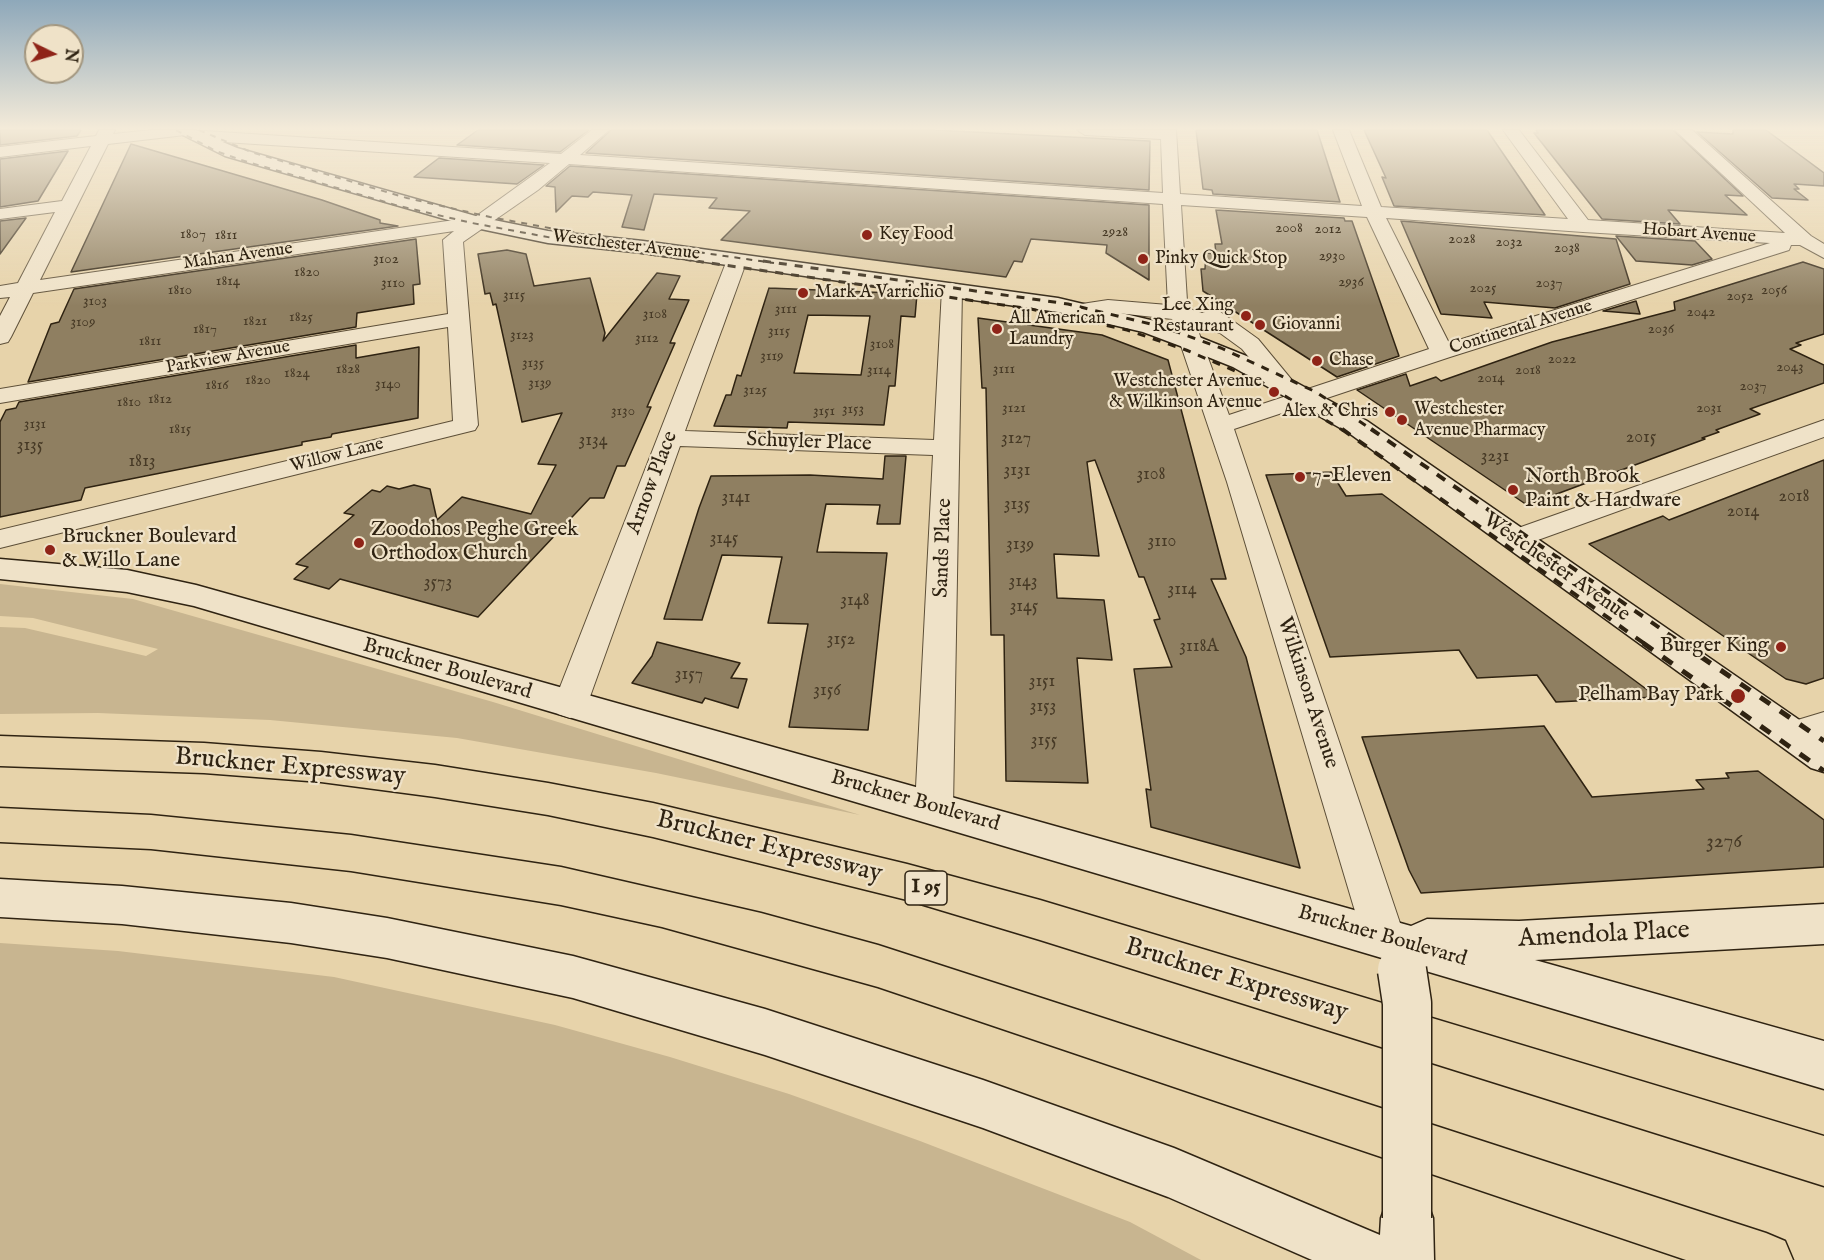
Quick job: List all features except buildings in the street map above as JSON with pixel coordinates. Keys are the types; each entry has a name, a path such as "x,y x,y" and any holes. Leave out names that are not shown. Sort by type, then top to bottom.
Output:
{"highway":[{"name":"Bruckner Expressway","path":"0,751 204,758 321,768 447,783 653,819 896,879 1040,920 1824,1161"},
{"path":"0,825 151,832 351,853 561,886 673,910 878,966 1766,1260"}],"main road":[{"name":"Westchester Avenue","path":"358,189 476,222 548,237 952,289 1083,310 1150,327 1183,319 1241,362 1358,427 1514,539 1808,730 1824,757"},
{"name":"Bruckner Boulevard","path":"0,569 80,575 179,592 934,807 1393,954 1824,1065"},
{"path":"0,898 133,906 291,923 397,940 573,977 765,1032 983,1104 1174,1174 1375,1260"},
{"name":"Amendola Place","path":"1393,954 1520,941 1824,924"},
{"name":"Wilkinson Avenue","path":"1393,954 1407,1003 1407,1239"}],"street":[{"path":"0,338 78,189"},
{"path":"476,222 528,189"},
{"name":"Hobart Avenue","path":"1002,189 1814,239"},
{"name":"Wilkinson Avenue","path":"1171,189 1183,319 1393,954"},
{"path":"1364,189 1442,352"},
{"path":"1554,189 1582,226"},
{"path":"1754,189 1814,239 1824,252"},
{"path":"0,214 70,205"},
{"name":"Mahan Avenue","path":"0,292 476,222"},
{"name":"Willow Lane","path":"0,539 466,425 453,240 476,222"},
{"name":"Continental Avenue","path":"1220,426 1295,391 1442,352 1814,239"},
{"name":"Arnow Place","path":"570,705 737,260"},
{"name":"Sands Place","path":"934,807 952,289"},
{"name":"Westchester Avenue","path":"1083,310 1108,306 1227,328 1250,344 1295,391"},
{"name":"Parkview Avenue","path":"0,396 457,319"},
{"path":"1514,539 1824,428"},
{"name":"Schuyler Place","path":"670,438 948,448"}],"shaded area":[{"path":"0,584 133,599 493,702 860,815 656,773 457,738 270,720 98,713 0,714 0,627 25,628 146,656 158,649 33,618 0,616"},
{"path":"0,943 118,951 334,977 555,1025 670,1057 789,1094 920,1141 1130,1222 1201,1260 0,1260"}],"railway":[{"path":"340,189 399,206 472,223 612,249 707,263"},
{"path":"376,189 490,217 620,241 774,263"},
{"path":"696,261 1031,309 1127,330 1186,350 1263,383 1344,431"},
{"path":"763,261 1068,304 1163,327 1221,348 1316,392 1374,431"},
{"path":"1342,429 1645,644"},
{"path":"1371,429 1683,644"},
{"path":"1643,643 1824,771"},
{"path":"1681,643 1824,741"}],"place":[{"name":"Key Food","path":"867,235"},
{"name":"Pinky Quick Stop","path":"1143,259"},
{"name":"Mark A Varrichio","path":"803,293"},
{"name":"Lee Xing Restaurant","path":"1246,316"},
{"name":"Giovanni","path":"1260,325"},
{"name":"All American Laundry","path":"997,329"},
{"name":"Chase","path":"1317,361"},
{"name":"Westchester Avenue & Wilkinson Avenue","path":"1274,392"},
{"name":"Alex & Chris","path":"1390,412"},
{"name":"Westchester Avenue Pharmacy","path":"1402,420"},
{"name":"7-Eleven","path":"1300,477"},
{"name":"North Brook Paint & Hardware","path":"1513,490"},
{"name":"Zoodohos Peghe Greek Orthodox Church","path":"359,543"},
{"name":"Bruckner Boulevard & Willo Lane","path":"50,550"},
{"name":"Burger King","path":"1781,647"},
{"name":"Pelham Bay Park","path":"1738,696"}]}
